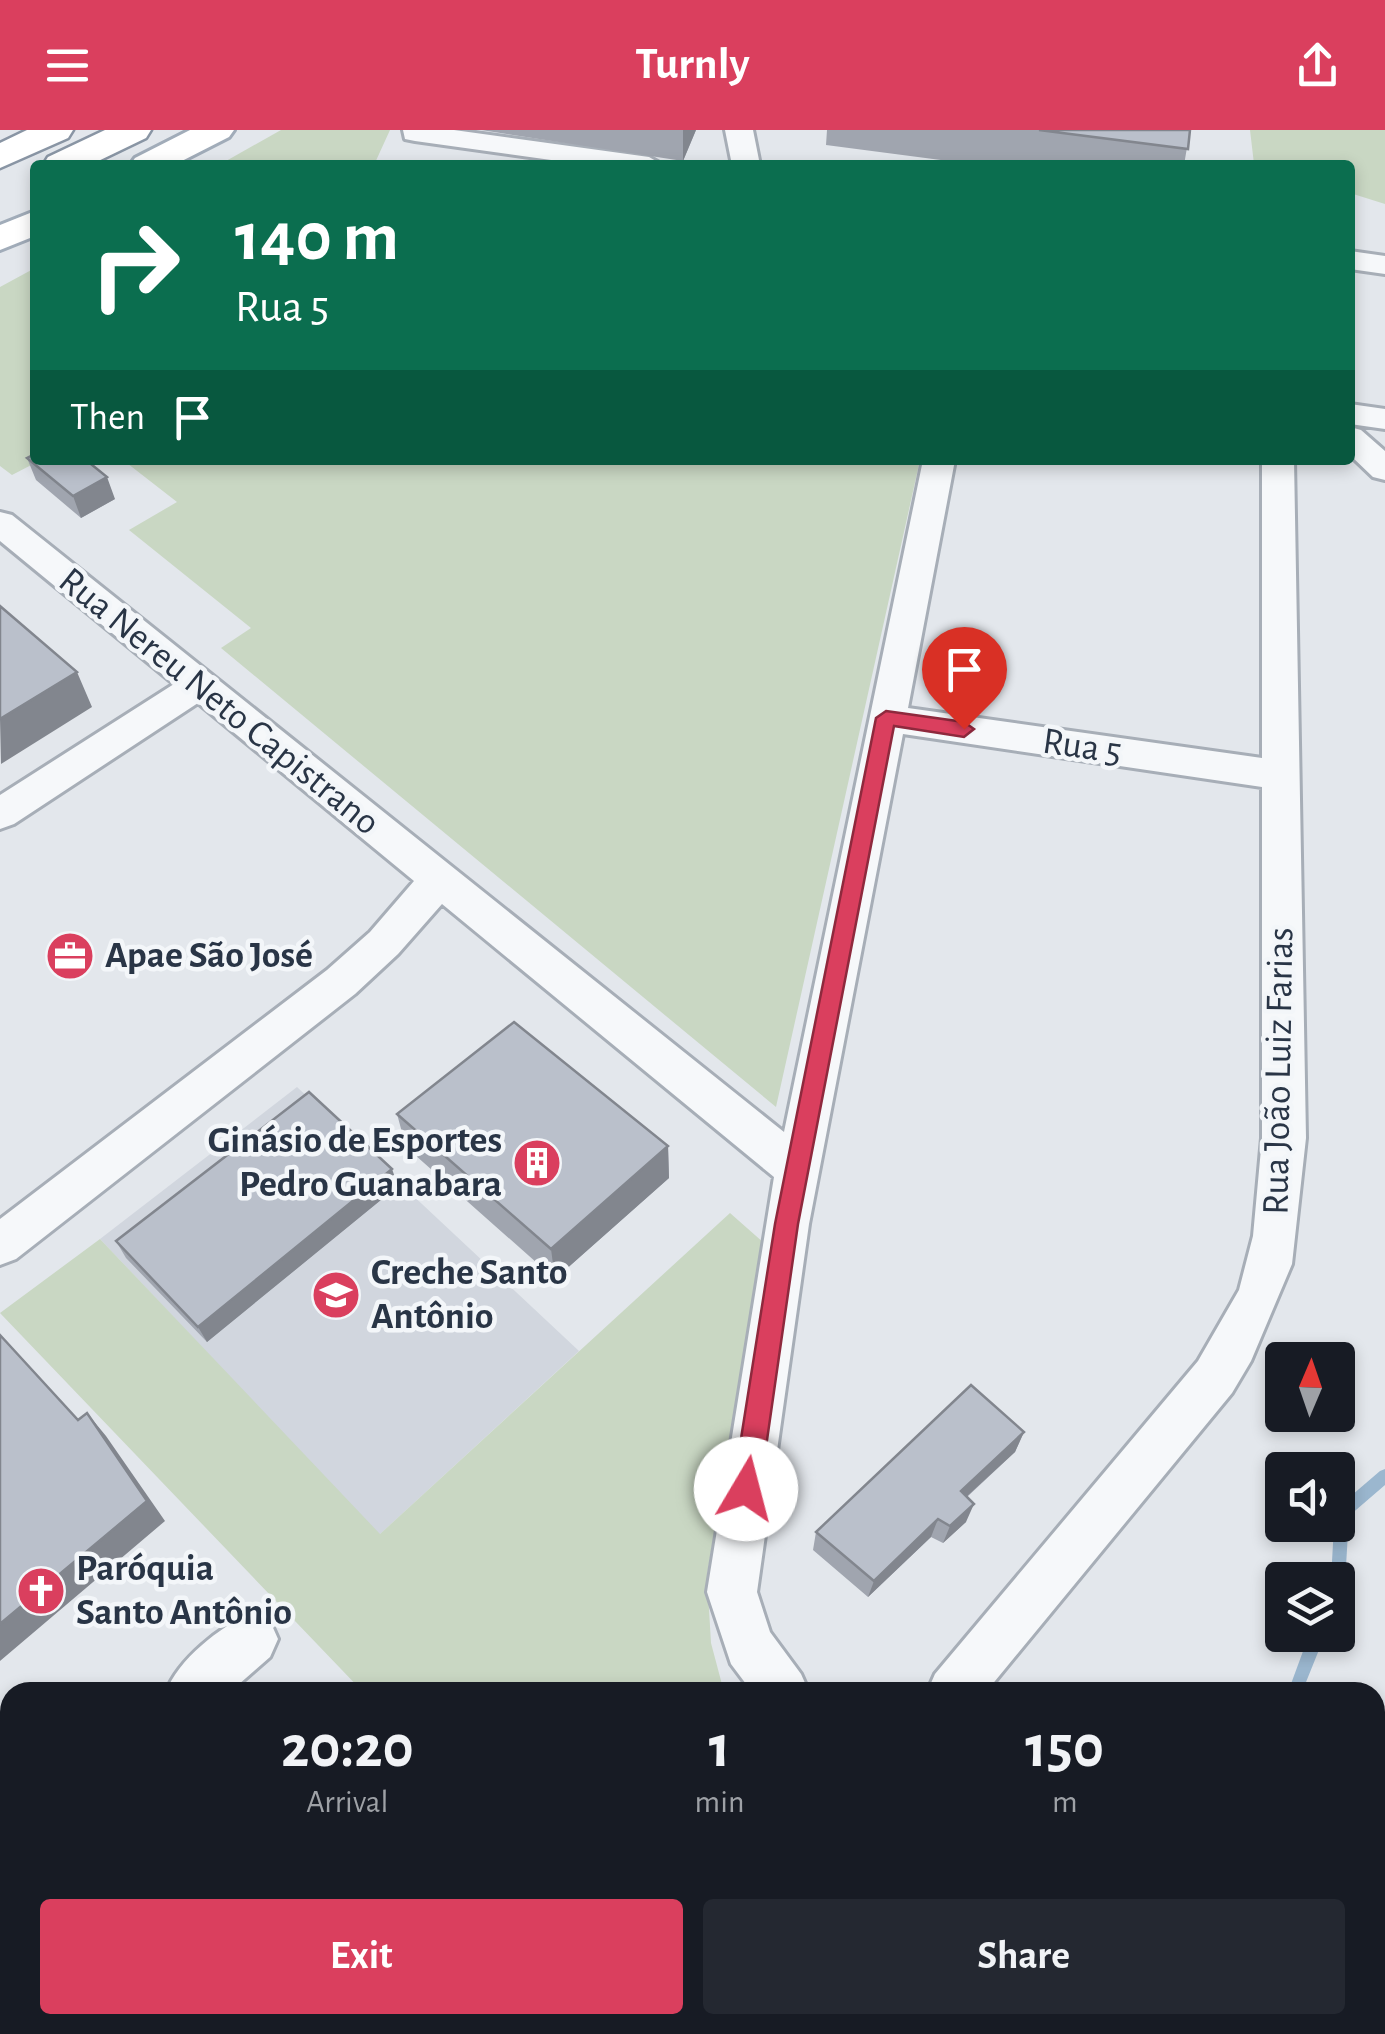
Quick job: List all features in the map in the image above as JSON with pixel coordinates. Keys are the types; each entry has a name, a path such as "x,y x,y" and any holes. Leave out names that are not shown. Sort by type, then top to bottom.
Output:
{"highway":[{"path":"0,156 56,130"},
{"path":"71,160 133,130"},
{"path":"0,195 30,180"}],"main road":[{"path":"157,160 217,130"},
{"path":"0,239 30,224"}],"street":[{"path":"739,130 745,160"},
{"path":"402,160 415,131 615,160"},
{"path":"1355,261 1385,265"},
{"path":"1355,415 1385,419"},
{"path":"1355,441 1385,468"},
{"path":"776,1682 749,1646 732,1592 798,1170 938,465"},
{"name":"Rua João Luiz Farias","path":"961,1682 1215,1378 1250,1327 1270,1275 1280,1216 1284,1138 1278,465"},
{"name":"Rua Nereu Neto Capistrano","path":"0,523 798,1170"},
{"path":"0,814 199,685"},
{"name":"Rua 5","path":"886,718 1280,776"},
{"path":"0,1245 341,982 384,943 438,881"},
{"path":"203,1682 252,1639"}],"shaded area":[{"name":"Creche Santo Antônio","path":"297,1087 579,1351 379,1535 100,1239"}],"green space":[{"path":"281,130 390,130 376,160 228,160"},
{"path":"1250,130 1385,130 1385,204 1355,195 1355,160 1254,160"},
{"path":"30,271 31,465 12,475 0,466 0,287"},
{"path":"129,465 919,465 776,1107 221,648 251,628 129,530 177,502"},
{"path":"730,1213 764,1243 707,1575 711,1643 721,1682 353,1682 0,1313 100,1239 380,1534"}],"building":[{"path":"1039,130 1190,130 1188,149"},
{"path":"35,465 92,465 107,477 73,496"},
{"path":"0,606 77,672 0,719"},
{"name":"Ginásio de Esportes Pedro Guanabara","path":"514,1022 668,1146 551,1249 397,1114"},
{"path":"309,1092 392,1169 198,1327 116,1241"},
{"path":"0,1335 78,1420 87,1413 147,1501 0,1624"},
{"path":"971,1385 1024,1432 961,1491 974,1504 950,1526 938,1519 874,1581 816,1532"}],"waterway":[{"path":"1339,1562 1342,1513 1385,1476"},
{"path":"1299,1682 1310,1652"}],"place":[{"name":"Apae São José","path":"70,956"},
{"name":"Ginásio de Esportes Pedro Guanabara","path":"537,1163"},
{"name":"Creche Santo Antônio","path":"336,1295"},
{"name":"Paróquia Santo Antônio","path":"41,1591"}],"route":[{"path":"746,1489 786,1224 886,718 964,729"}]}
